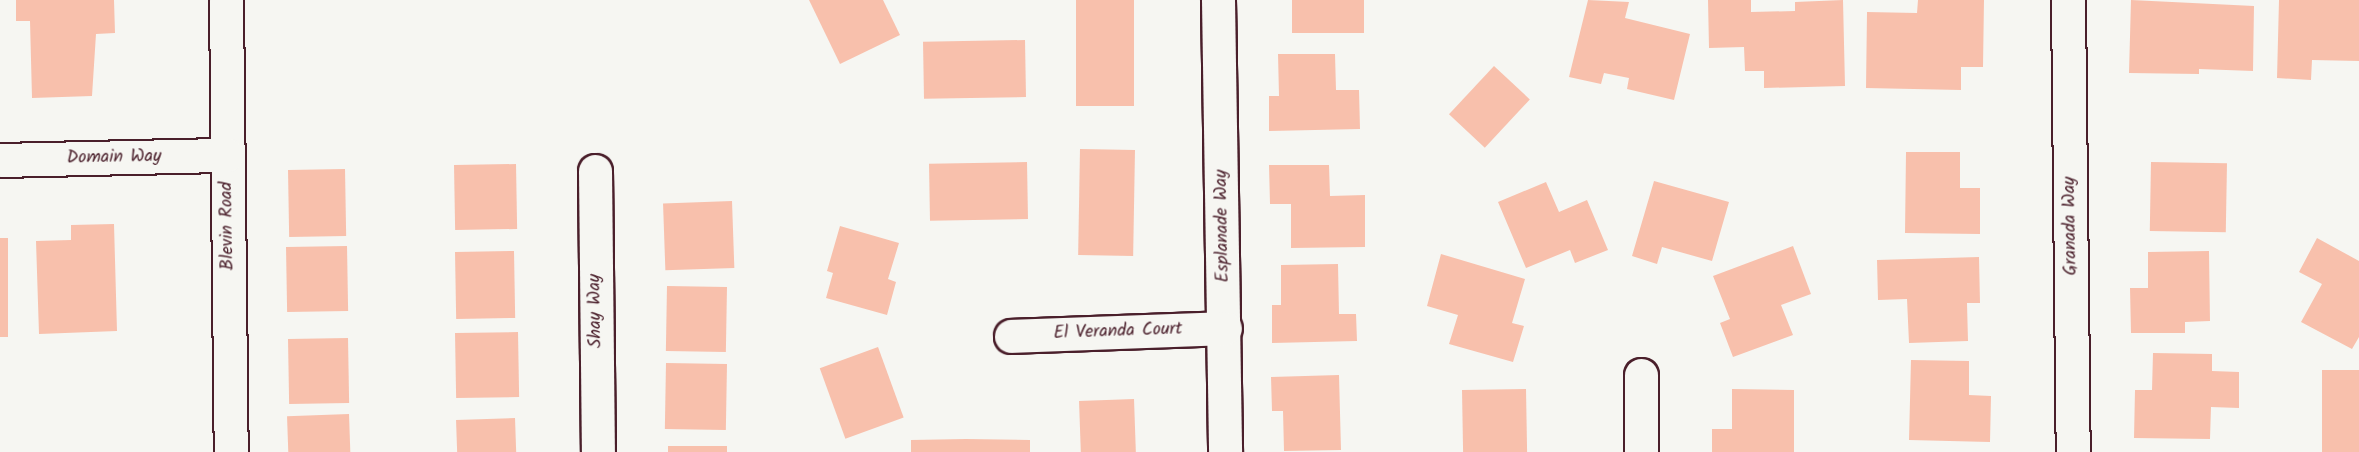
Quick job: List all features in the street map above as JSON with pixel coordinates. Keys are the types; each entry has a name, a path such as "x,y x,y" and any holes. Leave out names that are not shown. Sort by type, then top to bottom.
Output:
{"street":[{"name":"Blevin Road","path":"226,0 231,452"},
{"name":"Esplanade Way","path":"1218,0 1225,328 1225,452"},
{"name":"Granada Way","path":"2068,0 2073,452"},
{"name":"Domain Way","path":"0,160 227,155"},
{"name":"Shay Way","path":"595,171 598,452"},
{"name":"El Veranda Court","path":"1011,336 1225,328"},
{"path":"1641,375 1641,452"}],"building":[{"path":"16,0 114,0 115,33 96,34 92,96 32,98 30,21 16,21"},
{"path":"809,0 883,0 900,35 840,64"},
{"path":"1076,0 1134,0 1134,106 1076,106"},
{"path":"1292,0 1364,0 1364,33 1292,33"},
{"path":"1588,0 1629,2 1625,18 1690,34 1674,100 1627,89 1629,78 1604,73 1601,84 1569,77"},
{"path":"1708,0 1751,0 1751,12 1795,11 1795,2 1843,0 1845,86 1764,88 1764,71 1745,71 1744,47 1709,48"},
{"path":"1918,0 1984,0 1983,67 1961,67 1961,90 1866,88 1867,12 1917,13"},
{"path":"2131,0 2254,6 2253,71 2199,69 2199,74 2129,73"},
{"path":"2279,0 2359,0 2359,61 2312,60 2311,80 2277,78"},
{"path":"1025,40 1026,97 924,99 923,42"},
{"path":"1278,54 1335,54 1336,90 1359,90 1360,129 1269,131 1269,96 1279,96"},
{"path":"1494,66 1530,99 1485,148 1449,114"},
{"path":"1080,149 1135,150 1133,256 1078,255"},
{"path":"1906,152 1960,152 1960,188 1980,188 1980,234 1905,233"},
{"path":"1027,162 1028,219 930,221 929,164"},
{"path":"2151,162 2227,163 2226,232 2150,231"},
{"path":"516,164 517,229 455,230 454,165"},
{"path":"1269,165 1329,165 1330,196 1365,195 1365,247 1291,248 1291,204 1270,204"},
{"path":"345,169 346,236 289,237 288,170"},
{"path":"1654,181 1729,202 1712,261 1662,247 1657,264 1632,256"},
{"path":"1546,182 1559,212 1587,200 1608,250 1575,263 1570,250 1526,268 1498,202"},
{"path":"732,201 734,268 665,270 663,203"},
{"path":"114,224 117,331 39,334 36,241 71,240 71,225"},
{"path":"840,226 899,243 888,279 896,282 887,315 826,298 833,273 827,271"},
{"path":"0,238 8,238 8,337 0,337"},
{"path":"2317,238 2359,261 2359,337 2352,349 2301,322 2322,284 2299,272"},
{"path":"347,246 348,311 287,312 286,247"},
{"path":"1793,246 1811,294 1781,305 1793,335 1733,357 1720,323 1730,319 1713,276"},
{"path":"514,251 515,318 456,319 455,252"},
{"path":"2209,251 2210,321 2185,322 2185,333 2131,333 2130,288 2148,288 2148,252"},
{"path":"1441,254 1525,279 1512,323 1524,326 1513,362 1449,344 1458,315 1427,306"},
{"path":"1979,257 1980,303 1967,303 1968,341 1909,343 1907,299 1878,300 1877,260"},
{"path":"1338,264 1339,314 1356,314 1357,341 1272,343 1272,305 1281,305 1281,265"},
{"path":"667,286 727,287 726,352 666,351"},
{"path":"518,332 519,397 456,398 455,333"},
{"path":"348,338 349,403 289,404 288,339"},
{"path":"878,347 904,417 845,439 820,368"},
{"path":"2153,353 2212,354 2212,371 2239,372 2239,408 2211,407 2210,439 2134,438 2135,390 2152,390"},
{"path":"1911,360 1969,361 1969,395 1991,396 1990,442 1909,440"},
{"path":"666,363 727,364 726,430 665,429"},
{"path":"2322,370 2359,370 2359,452 2322,452"},
{"path":"1339,375 1341,450 1284,451 1283,411 1272,411 1271,377"},
{"path":"1526,389 1527,452 1463,452 1462,390"},
{"path":"1732,389 1794,390 1794,452 1712,452 1712,429 1732,429"},
{"path":"1134,399 1136,452 1081,452 1079,401"},
{"path":"349,414 350,452 288,452 287,416"},
{"path":"515,418 516,452 457,452 456,420"},
{"path":"911,440 1030,440 1030,452 911,452"},
{"path":"668,446 727,446 727,452 668,452"}]}
